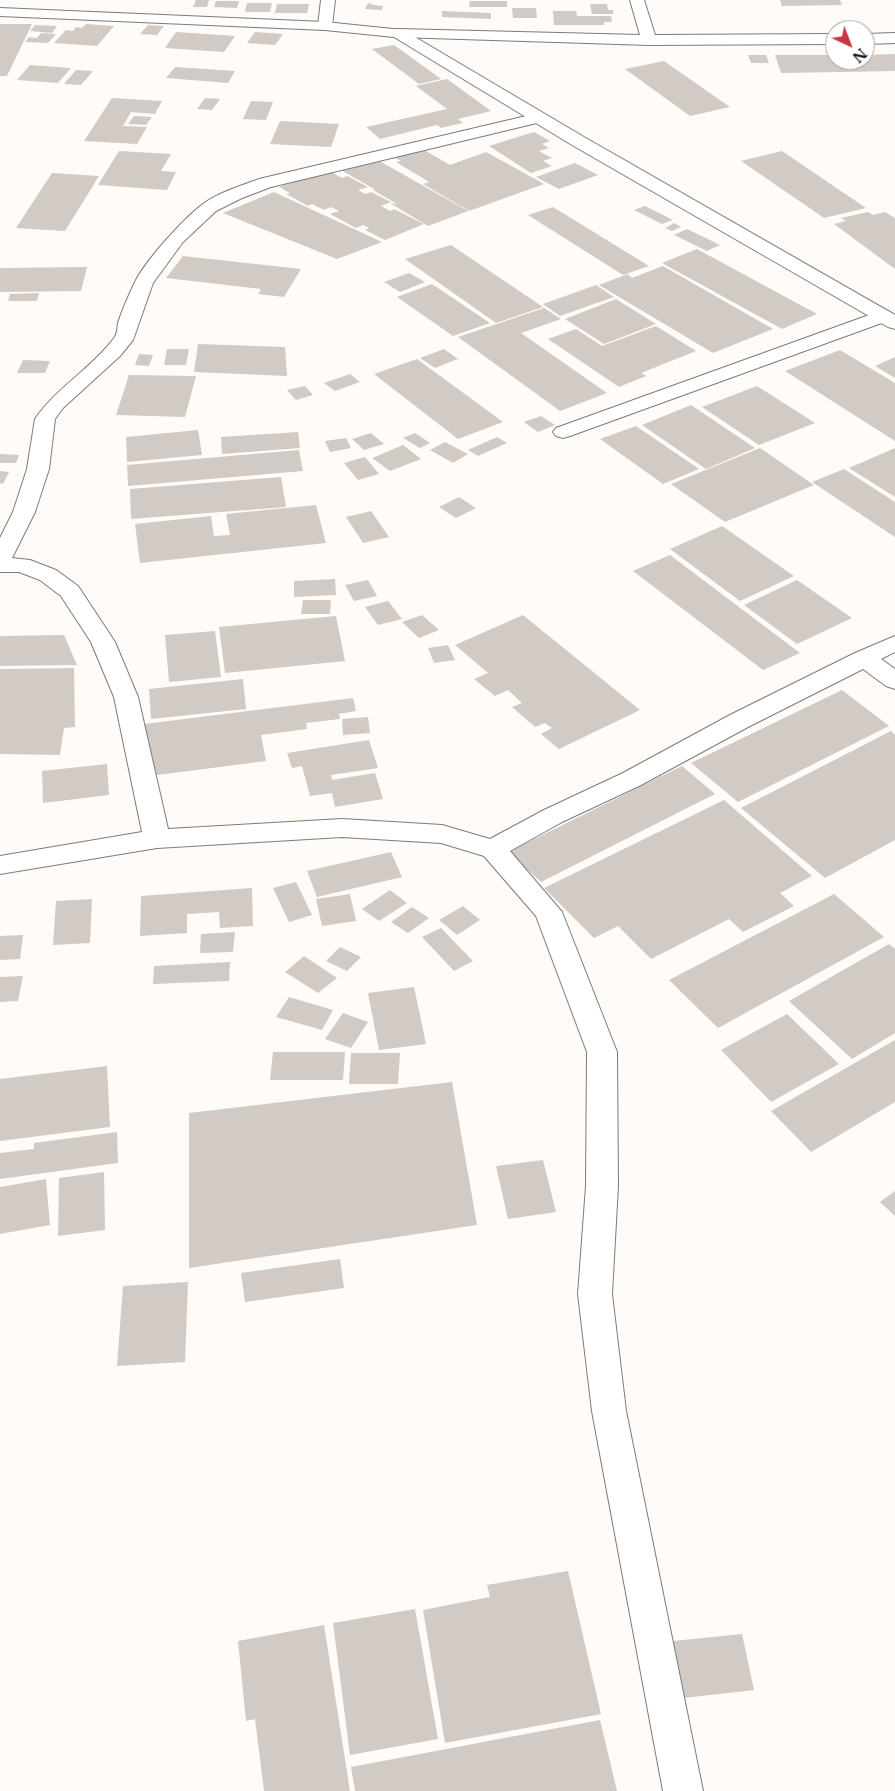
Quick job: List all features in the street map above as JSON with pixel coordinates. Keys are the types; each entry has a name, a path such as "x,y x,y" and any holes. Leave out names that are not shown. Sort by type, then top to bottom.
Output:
{"street":[{"path":"325,26 328,0"},
{"path":"637,0 649,40"},
{"path":"0,12 325,26 398,33 649,40 825,39"},
{"path":"398,33 539,118 889,320"},
{"path":"875,39 895,38"},
{"path":"0,560 24,512 38,469 45,419 56,404 114,352 126,336 128,323 144,282 177,238 210,207 236,194 265,183 539,118"},
{"path":"563,432 889,320"},
{"path":"0,565 22,565 48,575 70,591 103,642 126,697 156,839"},
{"path":"493,849 553,816 632,779 739,721 895,643"},
{"path":"864,658 895,681"},
{"path":"0,865 156,839 342,828 442,834 493,849 548,912 602,1052 602,1186 595,1294 609,1411 683,1791"}],"building":[{"path":"196,0 209,0 207,7 193,7"},
{"path":"780,0 840,0 842,5 782,6"},
{"path":"216,1 239,1 237,8 214,7"},
{"path":"470,1 507,1 507,7 469,7"},
{"path":"247,3 272,3 270,12 245,12"},
{"path":"368,3 383,6 382,10 365,9"},
{"path":"277,4 309,4 307,13 275,13"},
{"path":"590,4 607,4 608,10 613,10 613,14 592,14"},
{"path":"512,8 536,8 537,18 513,18"},
{"path":"442,11 491,13 491,19 442,17"},
{"path":"553,11 576,11 577,16 611,16 612,22 604,22 604,25 554,25"},
{"path":"0,24 32,24 7,76 0,76"},
{"path":"86,24 114,26 97,46 54,43 66,30 73,31 76,27 82,28"},
{"path":"35,25 57,26 52,33 30,31"},
{"path":"148,25 164,26 157,35 140,34"},
{"path":"176,32 235,36 224,52 165,48"},
{"path":"255,32 283,34 275,45 247,43"},
{"path":"41,33 56,34 48,43 25,42 29,37 37,38"},
{"path":"394,45 441,79 419,84 372,49"},
{"path":"895,54 895,71 781,73 775,55 825,55 825,70 875,70 875,55"},
{"path":"748,55 766,55 769,63 751,63"},
{"path":"664,61 730,107 690,116 625,69"},
{"path":"30,65 71,68 58,83 17,80"},
{"path":"175,67 235,71 228,83 166,78"},
{"path":"76,70 93,71 81,85 64,84"},
{"path":"447,79 491,111 458,119 463,123 441,128 437,125 380,139 366,127 447,109 416,86"},
{"path":"112,98 162,101 155,114 131,112 123,126 147,127 137,144 84,141"},
{"path":"205,98 220,99 212,110 197,109"},
{"path":"251,101 273,102 266,120 243,119"},
{"path":"134,116 152,117 146,125 128,124"},
{"path":"280,121 339,124 331,147 270,144"},
{"path":"534,132 550,141 542,144 549,148 539,151 552,158 543,161 552,166 531,173 489,146"},
{"path":"414,144 450,165 486,152 544,184 469,211 423,184 429,182 396,162 401,161 387,153"},
{"path":"119,151 171,154 161,171 176,172 167,190 98,185"},
{"path":"782,151 866,208 824,218 741,161"},
{"path":"376,159 468,211 428,226 390,203 397,204 374,189 341,170"},
{"path":"575,163 598,175 559,189 536,177"},
{"path":"327,170 342,178 347,176 368,187 358,190 365,194 371,192 391,202 381,206 390,211 394,209 424,224 385,240 365,230 369,228 363,225 356,228 330,214 339,211 331,207 324,210 312,204 308,206 286,194 290,193 279,187"},
{"path":"52,173 99,176 65,231 16,228"},
{"path":"274,192 382,242 337,259 223,213"},
{"path":"645,206 673,220 662,224 634,210"},
{"path":"553,207 649,266 623,275 528,215"},
{"path":"868,212 873,215 885,212 895,218 895,269 834,224 846,221 841,218"},
{"path":"674,223 681,227 672,231 665,228"},
{"path":"687,229 720,245 707,251 674,235"},
{"path":"451,245 543,307 496,323 405,259"},
{"path":"697,249 817,314 782,329 662,263"},
{"path":"183,256 301,269 284,297 258,294 261,289 166,278"},
{"path":"663,266 773,329 713,353 599,285 628,274 632,278"},
{"path":"87,267 81,291 0,292 0,268"},
{"path":"409,273 425,282 400,292 384,282"},
{"path":"432,284 490,323 453,336 397,297"},
{"path":"596,285 614,297 560,316 543,304"},
{"path":"39,293 37,301 8,301 10,294"},
{"path":"616,299 656,324 604,344 565,319"},
{"path":"544,308 561,319 521,333 607,393 560,411 458,337"},
{"path":"656,326 696,351 641,373 646,376 619,387 548,339 576,329 602,346"},
{"path":"198,344 285,347 287,376 194,372"},
{"path":"167,349 189,349 186,365 164,365"},
{"path":"444,349 458,359 435,368 420,358"},
{"path":"840,350 895,383 895,441 785,371"},
{"path":"139,354 153,355 149,366 135,365"},
{"path":"895,357 895,378 875,366"},
{"path":"417,359 503,422 458,439 374,374"},
{"path":"23,360 50,361 45,373 17,373"},
{"path":"350,374 360,382 335,391 324,383"},
{"path":"129,375 196,376 185,417 116,415"},
{"path":"305,386 313,395 296,400 287,390"},
{"path":"757,386 815,423 759,445 702,407"},
{"path":"691,405 755,448 706,469 642,425"},
{"path":"541,416 555,425 538,432 524,422"},
{"path":"636,426 699,469 663,484 600,439"},
{"path":"198,430 202,455 127,462 126,437"},
{"path":"298,432 300,448 222,454 221,437"},
{"path":"371,433 384,444 364,450 352,439"},
{"path":"415,433 430,443 420,448 403,438"},
{"path":"497,437 507,443 478,456 468,450"},
{"path":"346,438 351,448 330,452 325,441"},
{"path":"445,442 468,454 453,463 430,450"},
{"path":"403,445 421,459 390,471 372,458"},
{"path":"760,448 814,485 725,522 671,484"},
{"path":"895,448 895,497 849,468"},
{"path":"299,450 303,471 128,486 127,465"},
{"path":"0,454 19,455 16,463 0,463"},
{"path":"365,457 379,474 358,480 344,463"},
{"path":"844,469 895,502 895,537 812,482"},
{"path":"0,471 9,472 3,484 0,483"},
{"path":"281,477 286,507 131,519 130,489"},
{"path":"459,497 476,508 456,518 439,507"},
{"path":"316,505 326,543 140,563 135,524 211,516 214,536 230,535 226,514"},
{"path":"371,511 389,537 363,543 346,517"},
{"path":"722,526 794,576 740,601 670,549"},
{"path":"670,555 800,653 763,670 633,571"},
{"path":"335,579 336,595 294,597 294,581"},
{"path":"368,580 377,596 354,601 345,585"},
{"path":"797,580 852,618 797,644 744,605"},
{"path":"303,600 331,600 330,614 301,614"},
{"path":"388,601 402,619 378,625 365,607"},
{"path":"422,615 439,630 419,638 402,622"},
{"path":"523,615 640,710 559,749 541,734 552,728 545,723 535,727 512,707 522,703 508,690 495,696 474,679 488,673 455,645"},
{"path":"336,616 345,661 225,673 219,627"},
{"path":"215,631 221,677 169,682 165,635"},
{"path":"64,635 77,665 0,666 0,636"},
{"path":"448,645 455,660 434,663 428,648"},
{"path":"74,668 75,727 64,728 60,755 0,754 0,669"},
{"path":"243,679 246,709 151,719 149,689"},
{"path":"842,690 889,726 738,802 691,763"},
{"path":"353,698 356,711 339,714 340,719 306,723 307,729 261,735 266,761 150,776 144,724"},
{"path":"368,717 370,733 343,735 342,719"},
{"path":"891,731 895,735 895,840 825,878 741,808"},
{"path":"369,740 378,768 331,775 332,780 375,773 383,799 335,807 332,793 310,796 302,766 292,768 287,753"},
{"path":"107,764 109,795 43,803 42,771"},
{"path":"682,766 715,794 541,882 508,852"},
{"path":"724,800 812,876 780,893 794,906 743,932 729,919 651,959 618,926 594,938 544,888"},
{"path":"391,852 402,877 317,897 307,871"},
{"path":"296,882 312,915 289,922 273,888"},
{"path":"252,888 253,926 220,928 219,912 187,914 187,933 140,936 141,896"},
{"path":"390,890 407,903 379,921 362,909"},
{"path":"350,894 356,921 322,926 316,899"},
{"path":"834,894 884,937 718,1028 669,980"},
{"path":"92,899 90,943 53,945 56,901"},
{"path":"463,906 480,920 457,935 439,920"},
{"path":"412,907 429,918 408,933 391,922"},
{"path":"441,928 473,961 454,971 422,937"},
{"path":"235,932 233,952 200,953 201,934"},
{"path":"23,935 20,959 0,960 0,936"},
{"path":"889,944 895,949 895,1033 852,1059 789,1001"},
{"path":"340,947 361,957 347,971 326,961"},
{"path":"304,956 337,978 318,993 285,972"},
{"path":"230,962 229,981 153,984 154,966"},
{"path":"23,976 18,1001 0,1002 0,977"},
{"path":"414,987 426,1044 379,1050 368,993"},
{"path":"289,997 333,1010 322,1030 276,1017"},
{"path":"343,1013 368,1022 351,1048 325,1039"},
{"path":"787,1014 839,1064 771,1102 721,1050"},
{"path":"895,1040 895,1102 811,1152 771,1111"},
{"path":"273,1052 345,1052 343,1080 270,1080"},
{"path":"351,1053 400,1053 398,1084 349,1084"},
{"path":"107,1066 110,1127 0,1141 0,1079"},
{"path":"452,1082 477,1225 189,1268 189,1113"},
{"path":"117,1132 118,1163 0,1179 0,1153 34,1149 34,1143"},
{"path":"543,1160 556,1212 508,1219 496,1166"},
{"path":"104,1172 105,1230 58,1236 59,1178"},
{"path":"46,1179 50,1225 0,1234 0,1187"},
{"path":"895,1191 895,1216 880,1202"},
{"path":"340,1259 344,1288 245,1302 241,1273"},
{"path":"188,1282 185,1362 117,1366 123,1286"},
{"path":"568,1571 601,1714 445,1743 423,1610 490,1597 487,1585"},
{"path":"415,1609 438,1739 350,1755 333,1623"},
{"path":"324,1625 350,1791 264,1791 255,1719 246,1721 238,1641"},
{"path":"742,1634 754,1690 684,1698 673,1641"},
{"path":"600,1720 617,1791 355,1791 351,1767"}]}
